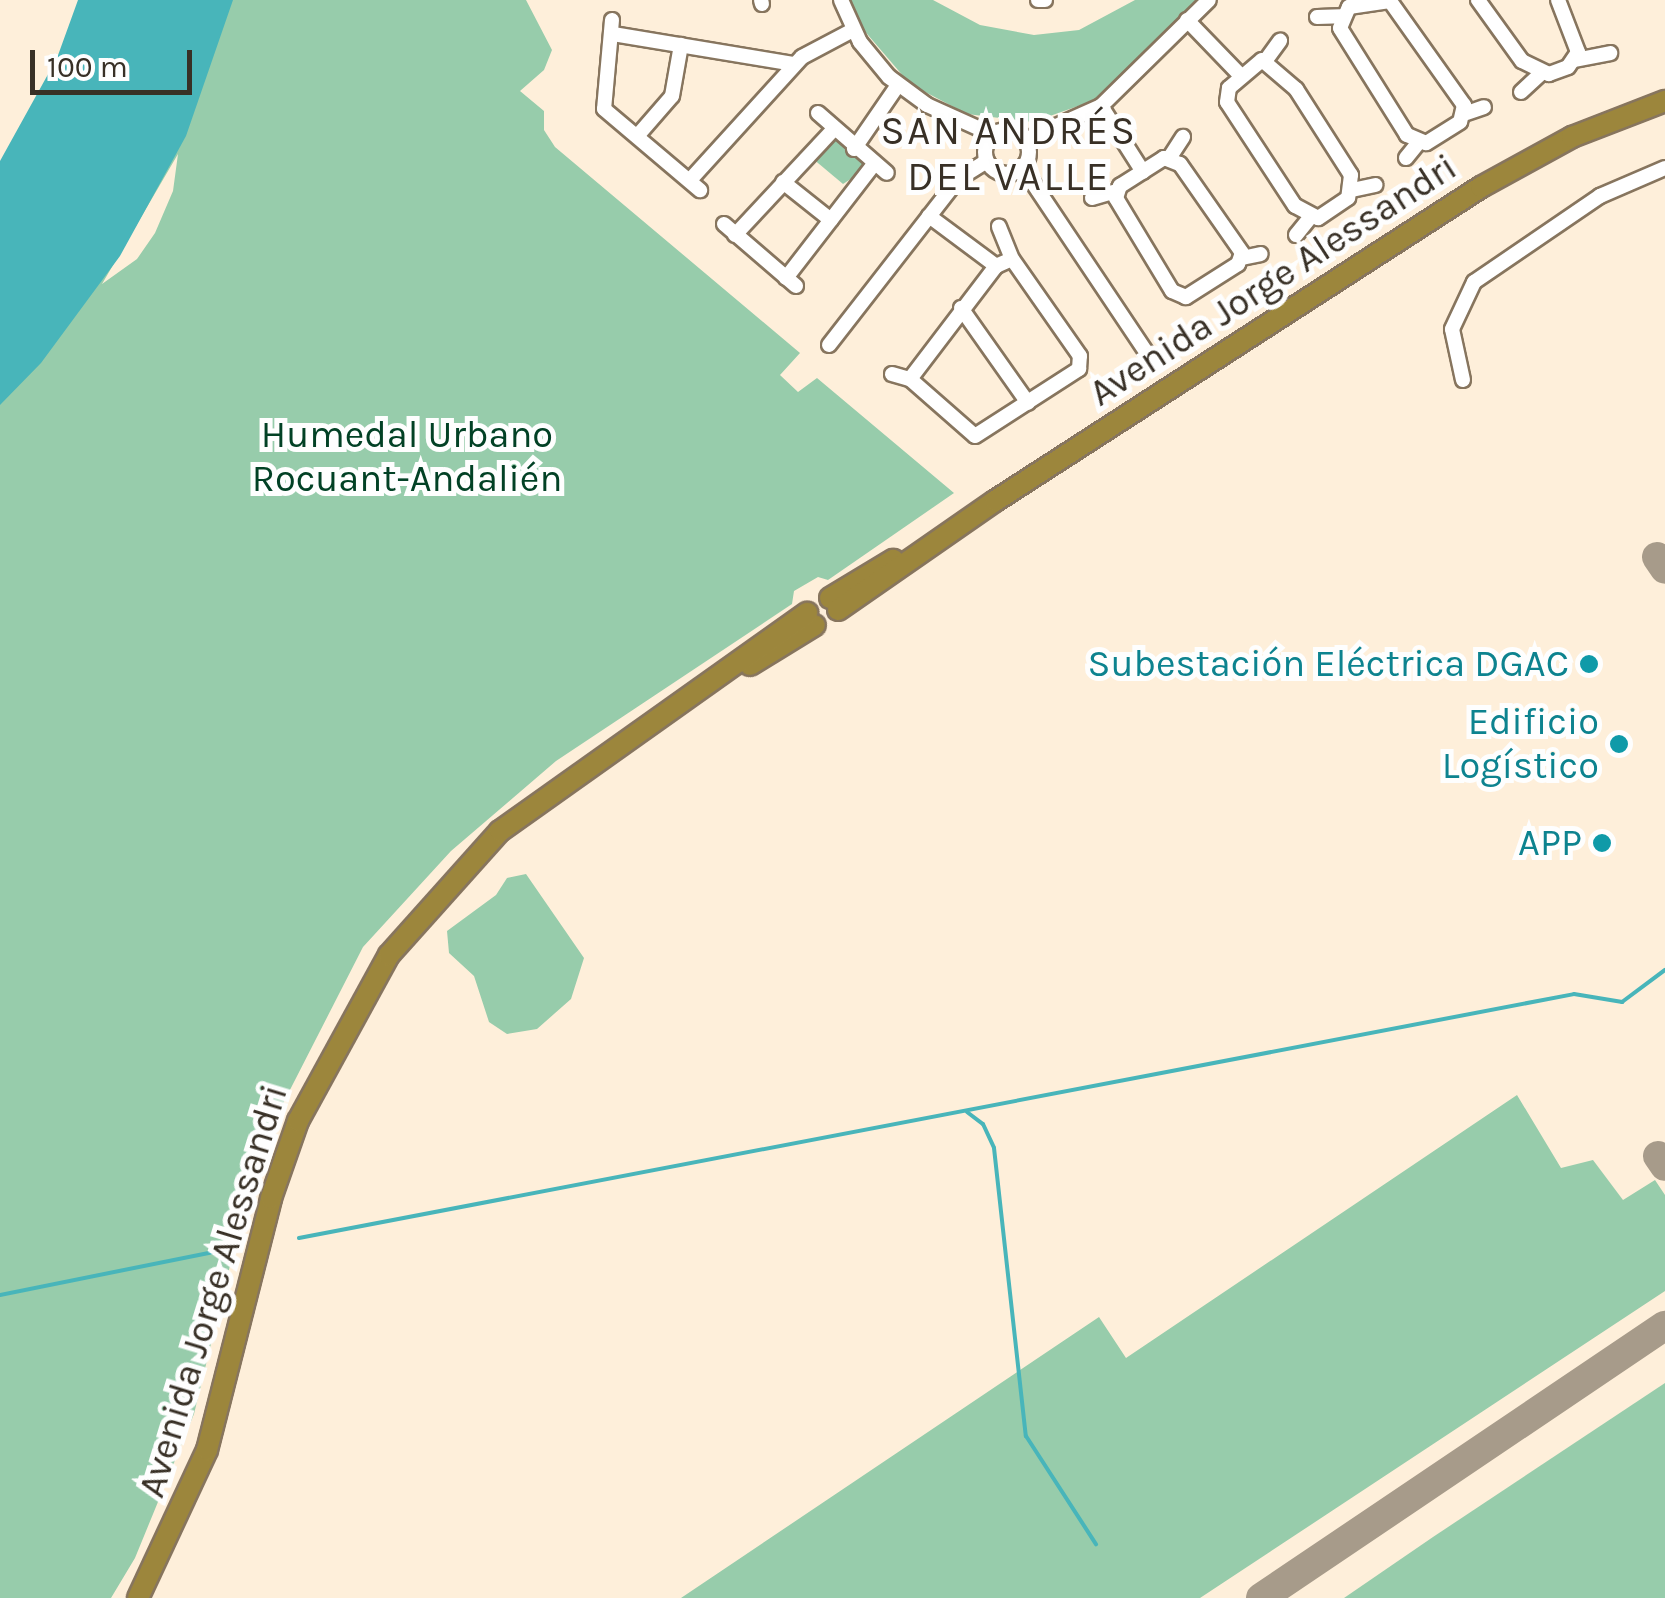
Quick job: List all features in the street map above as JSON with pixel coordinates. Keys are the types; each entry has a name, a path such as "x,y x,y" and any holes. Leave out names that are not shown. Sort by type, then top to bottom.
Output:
{"highway":[{"name":"Avenida Jorge Alessandri","path":"834,604 1520,163 1665,101"},
{"name":"Avenida Jorge Alessandri","path":"138,1598 182,1512 214,1426 289,1145 360,1002 415,921 500,831 811,619"}],"street":[{"path":"841,0 854,30 898,85 994,135 1008,130 1025,140 1029,152 1022,168 1003,174 987,161"},
{"path":"1025,140 1101,106 1209,0"},
{"path":"1478,0 1508,45 1540,74"},
{"path":"1558,0 1577,44 1575,60"},
{"path":"1316,16 1341,16 1360,1 1399,6 1464,114"},
{"path":"1341,16 1355,59 1418,142"},
{"path":"1187,20 1241,76"},
{"path":"795,64 681,45 613,27 603,106 695,185 795,64 854,30"},
{"path":"1211,104 1226,95 1241,76 1266,60 1280,40"},
{"path":"638,134 672,96 681,45"},
{"path":"1521,92 1540,74 1575,60 1610,53"},
{"path":"1266,60 1316,119 1351,175 1352,190"},
{"path":"854,149 898,85"},
{"path":"1226,95 1276,180 1310,218"},
{"path":"1101,106 1143,172"},
{"path":"1406,158 1418,142 1433,139 1464,114 1484,107"},
{"path":"818,113 881,169 831,220 791,282 730,229 833,130"},
{"path":"829,345 963,174 987,161 994,135"},
{"path":"1092,198 1116,192 1170,158 1183,137"},
{"path":"1170,158 1242,258"},
{"path":"1022,168 1149,356"},
{"path":"1462,380 1452,328 1474,282 1600,196 1665,168"},
{"path":"783,182 831,220"},
{"path":"1296,235 1310,218 1352,190 1376,185"},
{"path":"1116,192 1178,296 1194,294 1242,258 1261,254"},
{"path":"929,216 996,266"},
{"path":"892,374 910,379 972,436 1076,371 1081,359 1012,259 999,226"},
{"path":"910,379 996,266 1012,259"},
{"path":"962,308 1028,403"}],"green space":[{"name":"Humedal Urbano Rocuant-Andalién","path":"202,0 526,0 552,50 544,70 520,91 544,111 544,130 555,147 800,353 780,375 798,392 817,378 954,493 828,580 818,577 794,591 792,604 556,761 451,851 363,947 271,1127 244,1208 194,1414 135,1558 111,1598 0,1598 0,326","holes":["178,154 173,191 155,233 137,259 102,284"]},
{"path":"849,0 933,0 980,25 1034,35 1079,30 1135,0 1196,0 1095,100 1033,122 967,114 910,84 862,28"},
{"path":"834,138 864,162 863,171 843,184 812,158"},
{"path":"526,874 584,958 571,999 537,1029 507,1034 489,1022 474,976 449,953 447,931 496,895 507,878"},
{"path":"1517,1095 1561,1168 1593,1160 1623,1200 1655,1180 1665,1195 1665,1291 1200,1598 681,1598 1099,1317 1126,1358"},
{"path":"1665,1383 1665,1598 1344,1598 1433,1537"}],"water":[{"path":"78,0 233,0 186,136 120,256 41,363 0,405 0,161 57,58"}],"waterway":[{"path":"299,1238 1574,994 1622,1002 1665,970"},
{"path":"967,1112 983,1124 994,1148 1026,1436 1096,1544"},
{"path":"0,1295 219,1251"}],"taxiway":[{"path":"1657,557 1665,569"},
{"path":"1658,1156 1665,1166"},
{"path":"1261,1598 1665,1326"}],"place":[{"name":"Subestación Eléctrica DGAC","path":"1589,664"},
{"name":"Edificio Logístico","path":"1619,744"},
{"name":"APP","path":"1602,843"}],"district":[{"name":"SAN ANDRÉS DEL VALLE","path":"1009,154"}]}
